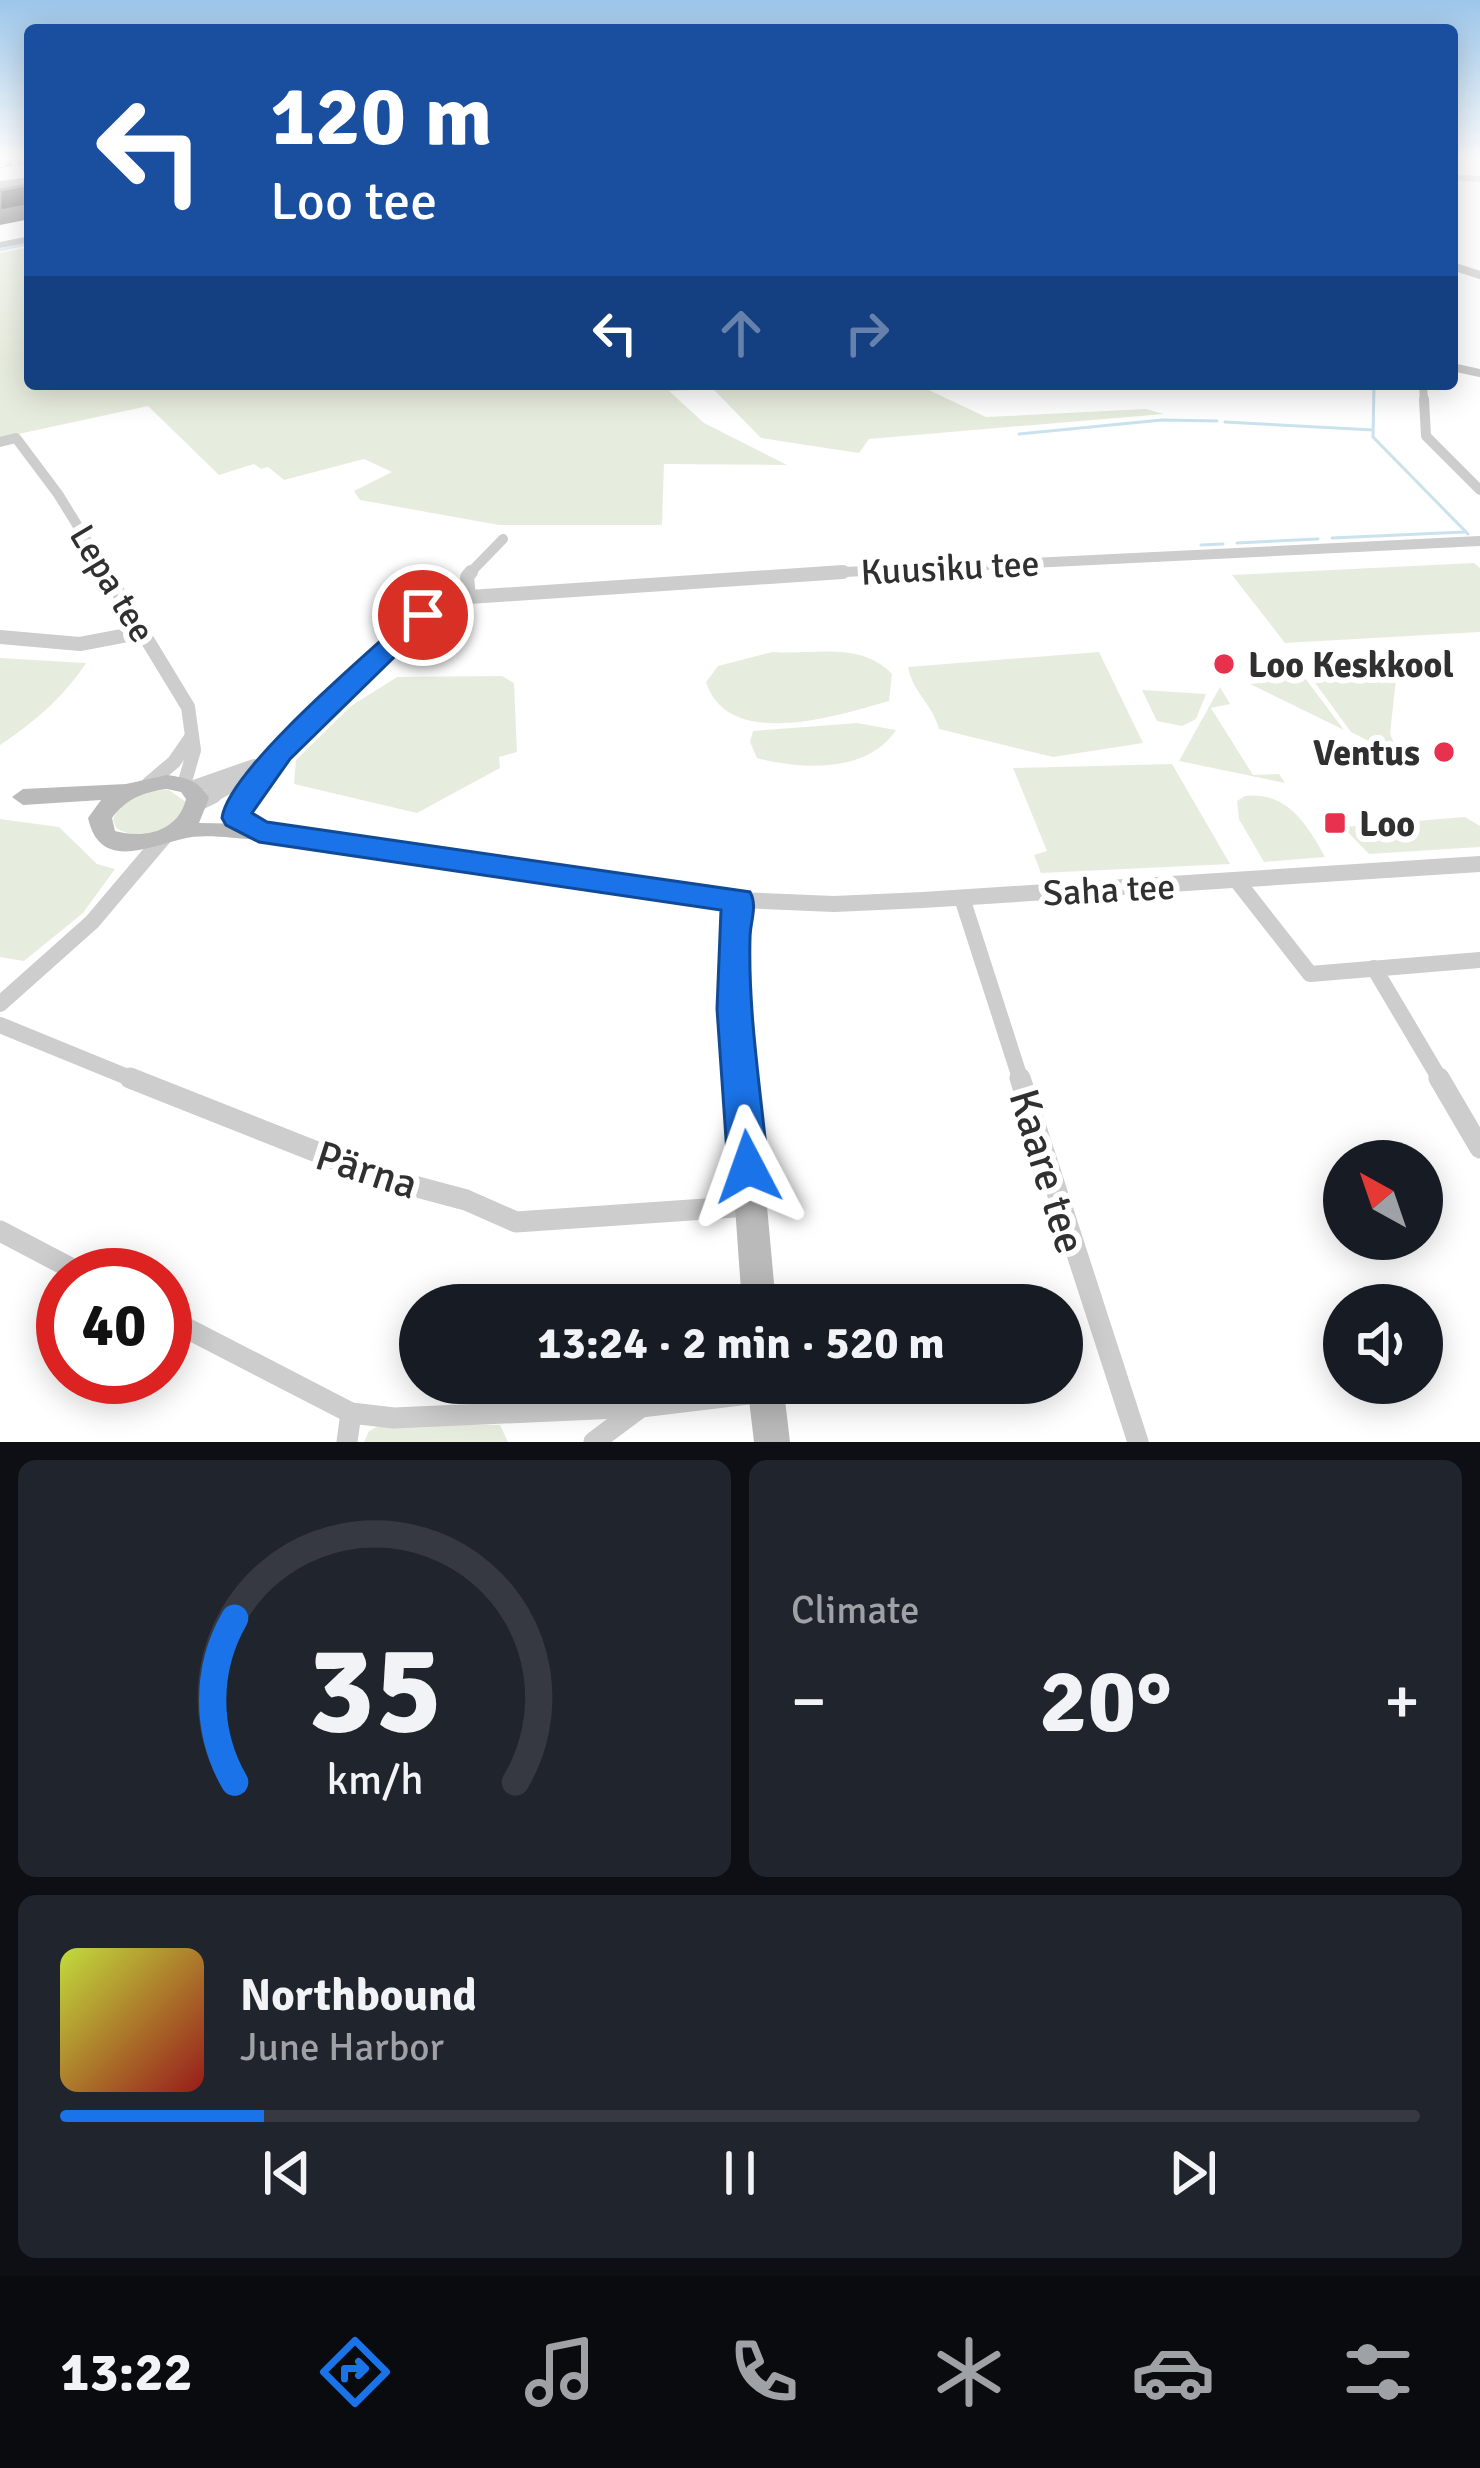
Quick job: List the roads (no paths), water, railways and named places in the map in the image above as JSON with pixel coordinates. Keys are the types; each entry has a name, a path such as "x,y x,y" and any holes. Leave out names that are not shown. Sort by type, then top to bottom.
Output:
{"street":[{"path":"1423,390 1426,436 1480,490"},
{"name":"Lepa tee","path":"0,442 16,438 58,494 188,707 193,796"},
{"path":"469,597 465,582 471,570 503,539"},
{"name":"Kuusiku tee","path":"280,752 423,615 469,597 651,582 1480,541"},
{"path":"0,637 80,644 143,632"},
{"path":"123,884 126,860 119,843 100,831 100,818 110,803 174,761 192,736"},
{"path":"0,1004 92,922 171,834 193,796 251,776 280,752"},
{"path":"249,827 238,806 280,752"},
{"path":"11,796 138,787 193,796 249,827"},
{"path":"11,796 100,818"},
{"path":"119,843 249,827 738,900 733,935 735,1009 757,1284"},
{"name":"Saha tee","path":"738,900 834,904 962,898 1480,864"},
{"path":"1238,882 1310,974 1480,960"},
{"name":"Kaare tee","path":"962,898 1138,1442"},
{"path":"1374,968 1480,1148"},
{"name":"Pärna","path":"0,1025 269,1136 380,1177 466,1200 516,1222 751,1206"},
{"path":"0,1232 36,1250"},
{"path":"192,1331 351,1413 394,1418 661,1404"},
{"path":"767,1404 772,1442"},
{"path":"594,1442 641,1407"},
{"path":"347,1442 351,1413"}],"waterway":[{"path":"0,250 24,244"},
{"path":"1374,390 1373,437 1468,534"},
{"path":"1019,434 1162,420 1217,421"},
{"path":"1225,422 1373,430"},
{"path":"1332,538 1464,532"},
{"path":"1237,543 1318,539"},
{"path":"1201,545 1223,544"}],"place":[{"name":"Loo Keskkool","path":"1224,664"},
{"name":"Ventus","path":"1444,752"},
{"name":"Loo","path":"1335,823"}]}
